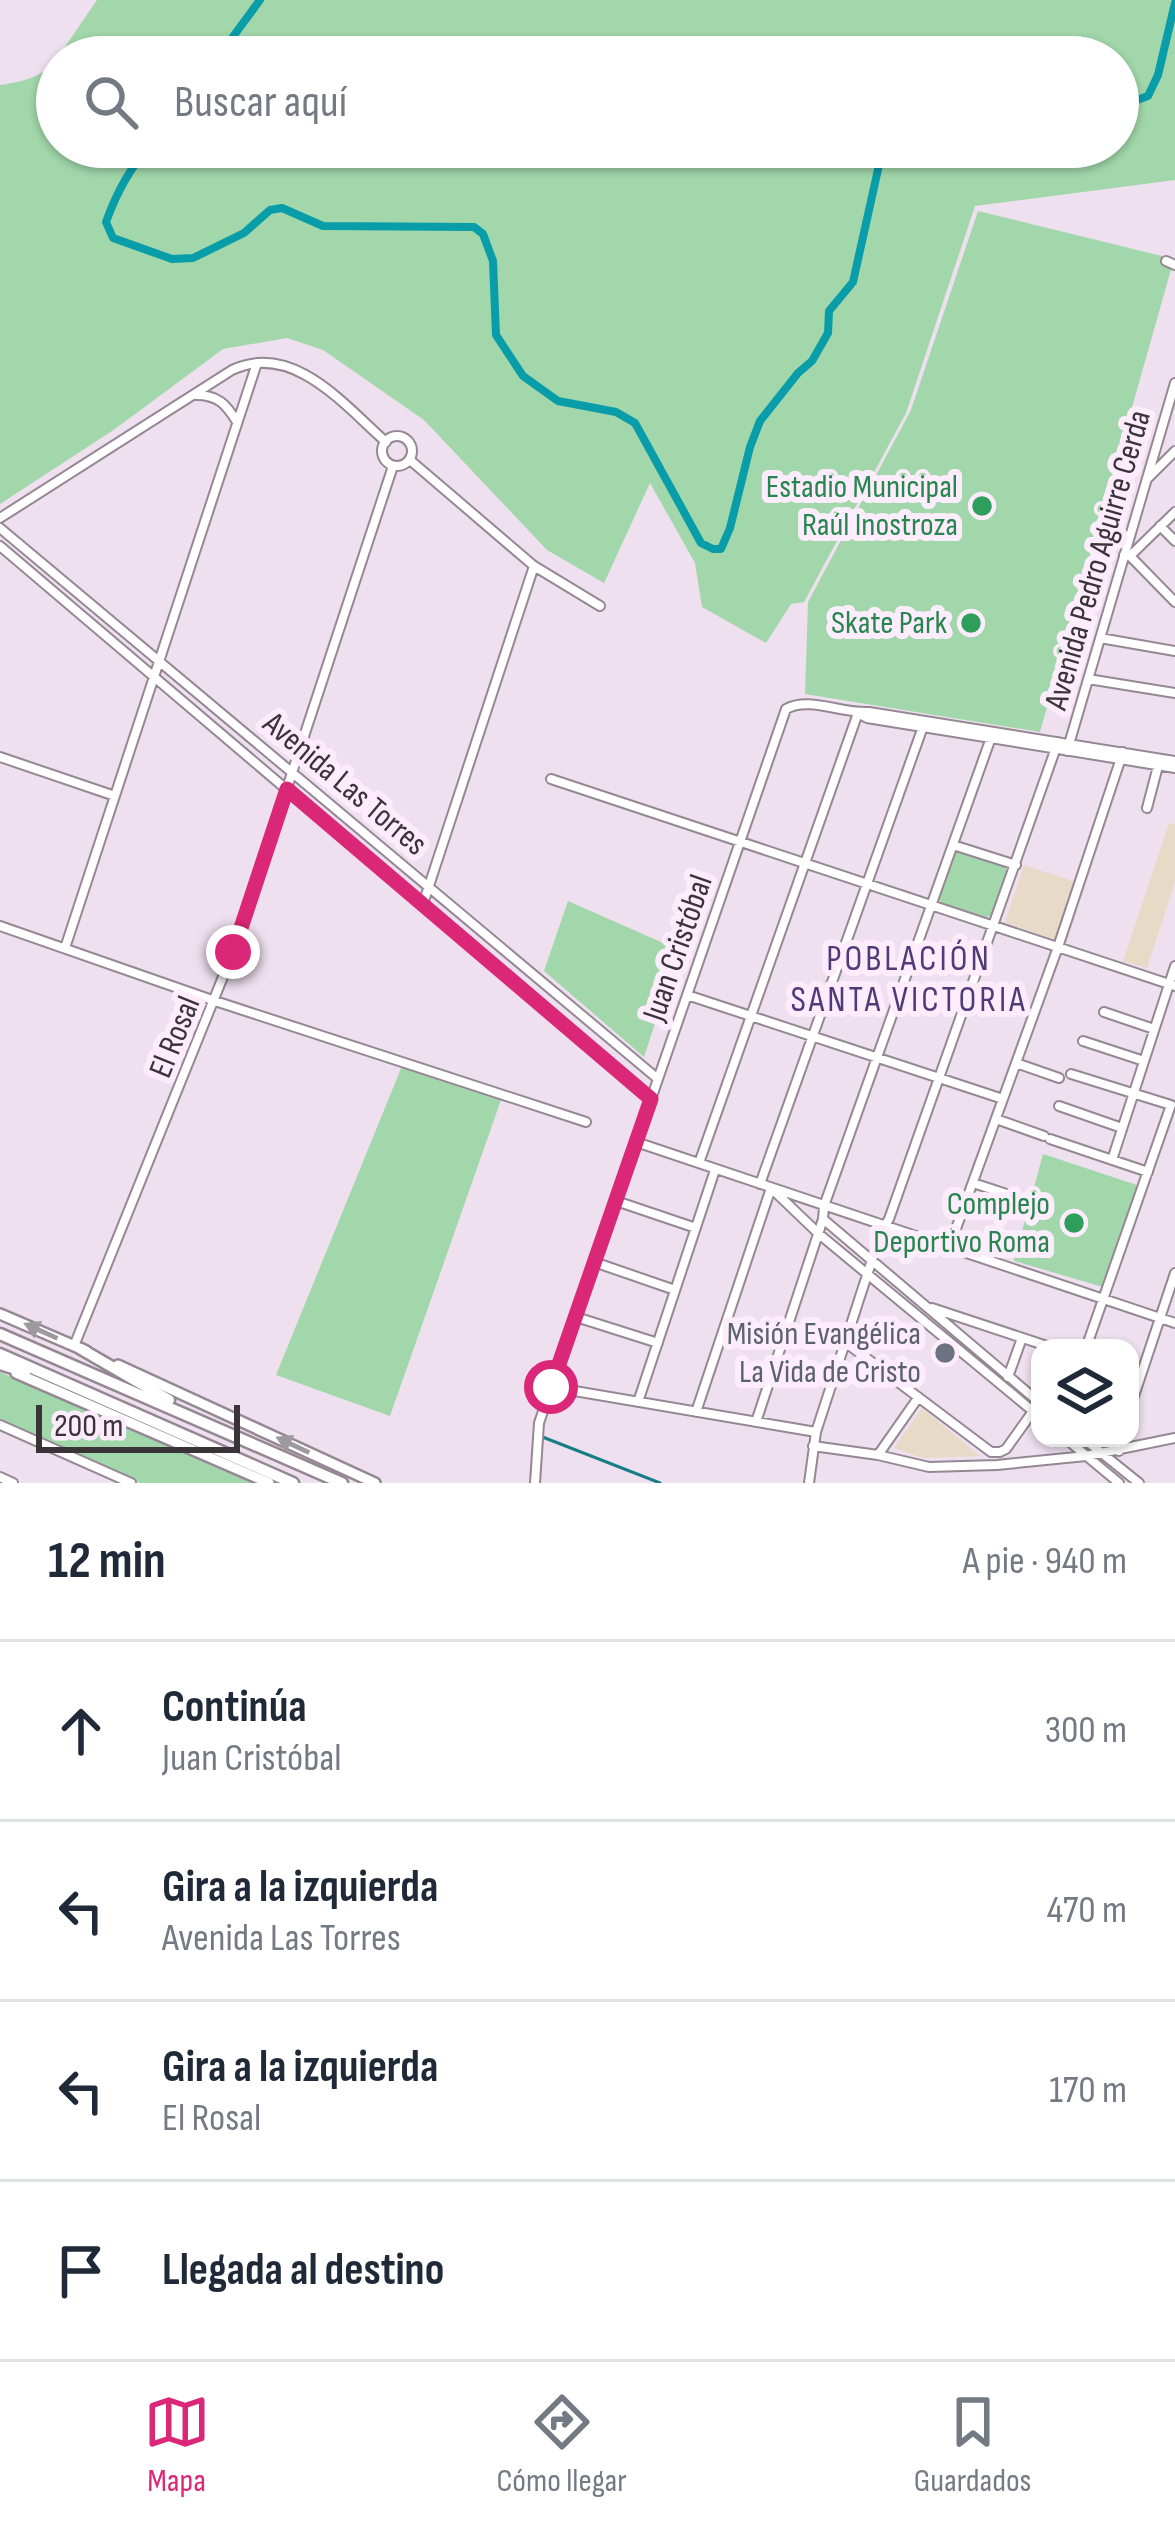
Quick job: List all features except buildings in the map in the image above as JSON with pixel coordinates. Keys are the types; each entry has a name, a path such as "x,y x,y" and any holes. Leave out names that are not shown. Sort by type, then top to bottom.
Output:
{"highway":[{"path":"0,1334 342,1483"},
{"path":"78,1348 208,1423"},
{"path":"0,1354 293,1483"},
{"path":"0,1365 112,1403"}],"main road":[{"path":"0,1313 375,1483"},
{"path":"0,1365 268,1483"}],"street":[{"path":"65,948 257,364"},
{"path":"0,518 239,367 287,366 306,374 386,442"},
{"name":"Avenida Pedro Aguirre Cerda","path":"809,1483 816,1432 867,1274 1088,680 1175,383"},
{"path":"195,395 221,400 237,422"},
{"path":"394,436 408,441 410,460 393,466 383,456 386,442 394,436"},
{"path":"1147,479 1175,451"},
{"path":"410,460 534,566 600,606"},
{"name":"El Rosal","path":"78,1348 215,1000 393,466"},
{"path":"1175,512 1127,556 1175,602"},
{"path":"1160,526 1175,542"},
{"name":"Avenida Las Torres","path":"0,528 658,1079"},
{"name":"Avenida Las Torres","path":"0,546 651,1099"},
{"path":"423,904 534,566"},
{"path":"1100,638 1175,650"},
{"path":"1088,680 1175,694"},
{"name":"Juan Cristóbal","path":"536,1483 537,1429 786,709 802,704 858,713"},
{"path":"699,1163 858,713 1175,764"},
{"path":"696,1412 814,1036 924,724"},
{"path":"756,1422 824,1206 992,735"},
{"path":"1122,756 1158,766 1175,764"},
{"path":"950,1248 1122,756"},
{"path":"0,757 115,796"},
{"path":"1147,808 1158,766"},
{"path":"551,779 1172,985"},
{"path":"953,844 1016,865"},
{"path":"0,926 586,1122"},
{"path":"476,949 494,955 503,950"},
{"path":"1112,1160 1175,966"},
{"path":"517,983 528,970"},
{"path":"687,995 1003,1099"},
{"path":"1104,1012 1154,1029"},
{"path":"1083,1041 1144,1061"},
{"path":"1016,1064 1059,1078"},
{"path":"1071,1074 1171,1106 1089,1339"},
{"path":"1059,1106 1122,1128"},
{"path":"996,1119 1148,1172"},
{"path":"636,1142 1175,1323"},
{"path":"638,1402 715,1169"},
{"path":"973,1183 1028,1201"},
{"path":"766,1186 818,1234 1031,1403"},
{"path":"616,1201 696,1228"},
{"path":"823,1219 1031,1401"},
{"path":"595,1262 675,1290"},
{"path":"1139,1381 1175,1274"},
{"path":"925,1306 1031,1341"},
{"path":"576,1316 658,1343"},
{"path":"1008,1377 1022,1338"},
{"path":"845,1342 986,1450 1006,1449 1031,1417"},
{"path":"551,1387 816,1432"},
{"path":"878,1455 918,1398"},
{"path":"0,1425 131,1483"},
{"path":"813,1446 929,1466 998,1465 1103,1454 1175,1438"},
{"path":"1076,1447 1129,1481"},
{"path":"1094,1447 1129,1481"},
{"path":"0,1477 13,1483"}],"shaded area":[{"path":"1169,823 1175,824 1175,882 1147,968 1123,961"},
{"path":"1024,865 1076,882 1056,940 1005,922"},
{"path":"922,1408 980,1456 923,1458 894,1448"}],"green space":[{"path":"97,0 1175,0 1175,180 975,206 906,413 804,602 791,604 766,643 702,607 695,563 650,483 604,583 547,550 424,420 323,350 287,338 223,349 115,429 0,504 0,85 36,75 36,168 1139,168 1139,36 72,36"},
{"name":"Estadio Municipal Raúl Inostroza","path":"978,211 1174,259 1040,732 805,694 808,602 911,410"},
{"path":"953,854 1005,867 992,916 940,902"},
{"path":"568,901 679,950 644,1057 544,971"},
{"path":"402,1066 501,1100 390,1416 276,1375"},
{"name":"Complejo Deportivo Roma","path":"1043,1154 1137,1185 1103,1287 1014,1261"},
{"path":"0,1372 257,1483 140,1483 0,1420"}],"waterway":[{"path":"233,36 260,0"},
{"path":"1139,99 1148,96 1158,75 1175,3"},
{"path":"133,168 106,222 113,238 172,259 193,258 244,233 270,210 282,208 323,226 474,227 483,234 493,261 496,335 523,376 558,401 616,412 635,423 701,543 713,549 721,549 730,528 760,421 812,361 828,333 829,311 853,282 878,168"},
{"path":"540,1436 660,1483"}],"place":[{"name":"Estadio Municipal Raúl Inostroza","path":"982,506"},
{"name":"Skate Park","path":"971,623"},
{"name":"Complejo Deportivo Roma","path":"1074,1223"},
{"name":"Misión Evangélica La Vida de Cristo","path":"945,1353"}],"district":[{"name":"POBLACIÓN SANTA VICTORIA","path":"909,980"}],"route":[{"path":"233,952 287,789 651,1099 551,1387"}]}
